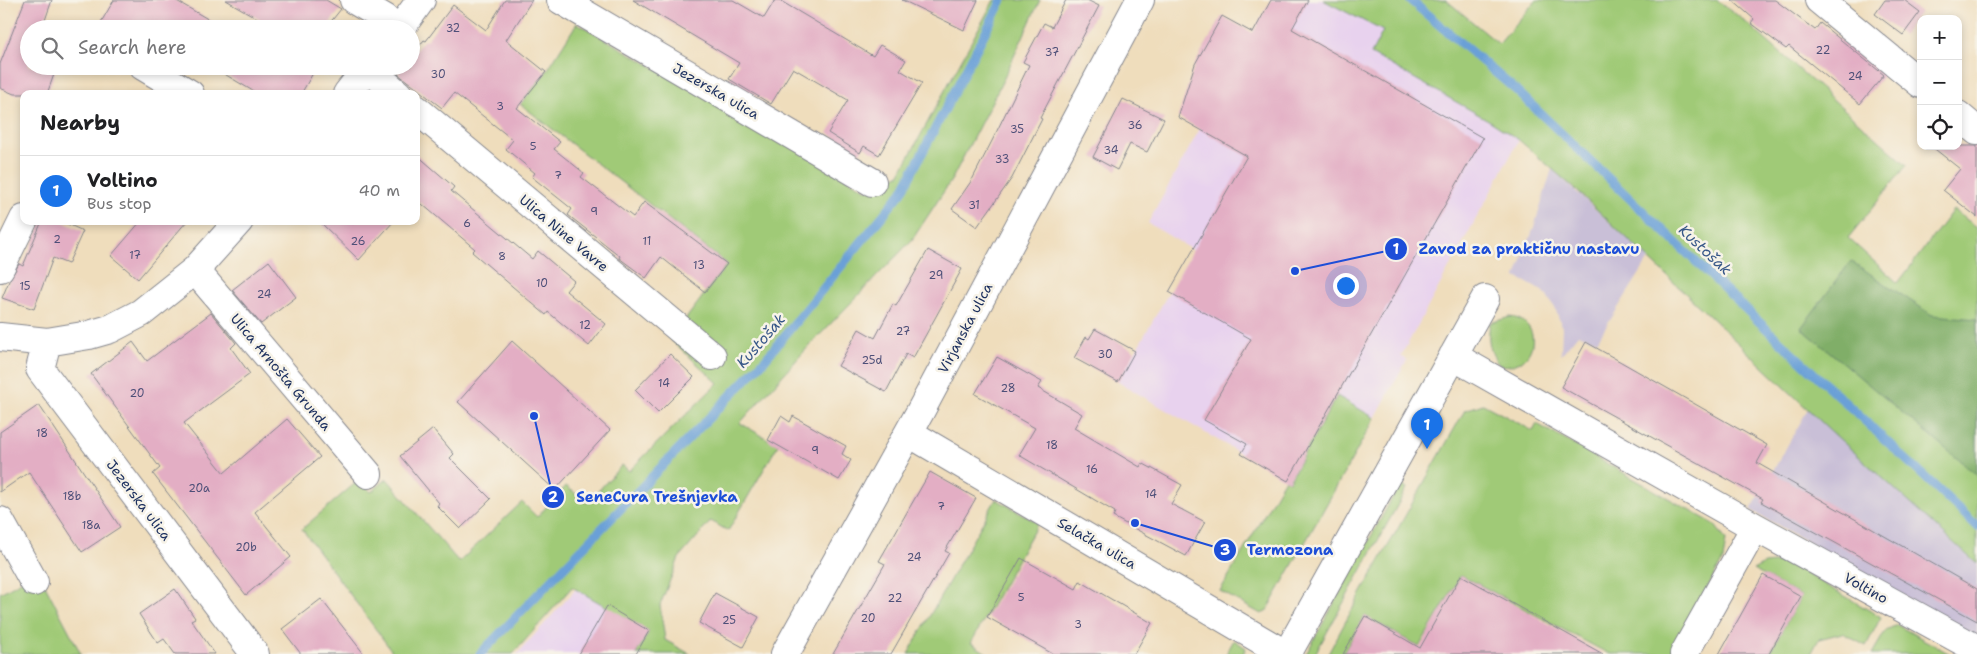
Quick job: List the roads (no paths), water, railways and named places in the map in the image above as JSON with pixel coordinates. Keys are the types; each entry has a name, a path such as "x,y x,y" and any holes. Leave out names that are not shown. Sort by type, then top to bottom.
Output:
{"street":[{"path":"354,0 387,20"},
{"path":"405,20 421,0"},
{"name":"Jezerska ulica","path":"561,0 872,182"},
{"name":"Virjanska ulica","path":"784,654 909,433 1140,0"},
{"path":"1819,0 1917,81"},
{"path":"157,75 183,90"},
{"path":"350,90 362,75"},
{"path":"378,75 394,90"},
{"name":"Ulica Nine Vavre","path":"420,112 712,356"},
{"path":"1962,118 1977,131"},
{"path":"0,268 21,225"},
{"path":"0,337 46,342 89,335 110,329 141,313 195,270 235,225"},
{"name":"Ulica Arnošta Grunda","path":"195,270 368,474"},
{"path":"1286,654 1484,299"},
{"name":"Jezerska ulica","path":"46,342 40,370 255,654"},
{"name":"Voltino","path":"1453,356 1755,527 1977,649"},
{"name":"Selačka ulica","path":"909,433 1286,654"},
{"path":"0,521 34,582"},
{"path":"1684,654 1755,527"}],"waterway":[{"name":"Kustošak","path":"480,654 763,362 902,192 1002,0"},
{"name":"Kustošak","path":"1410,0 1517,91 1977,526"}],"place":[{"name":"Zavod za praktičnu nastavu","path":"1295,271"},
{"name":"SeneCura Trešnjevka","path":"534,416"},
{"name":"Voltino","path":"1427,449"},
{"name":"Termozona","path":"1135,523"}]}
